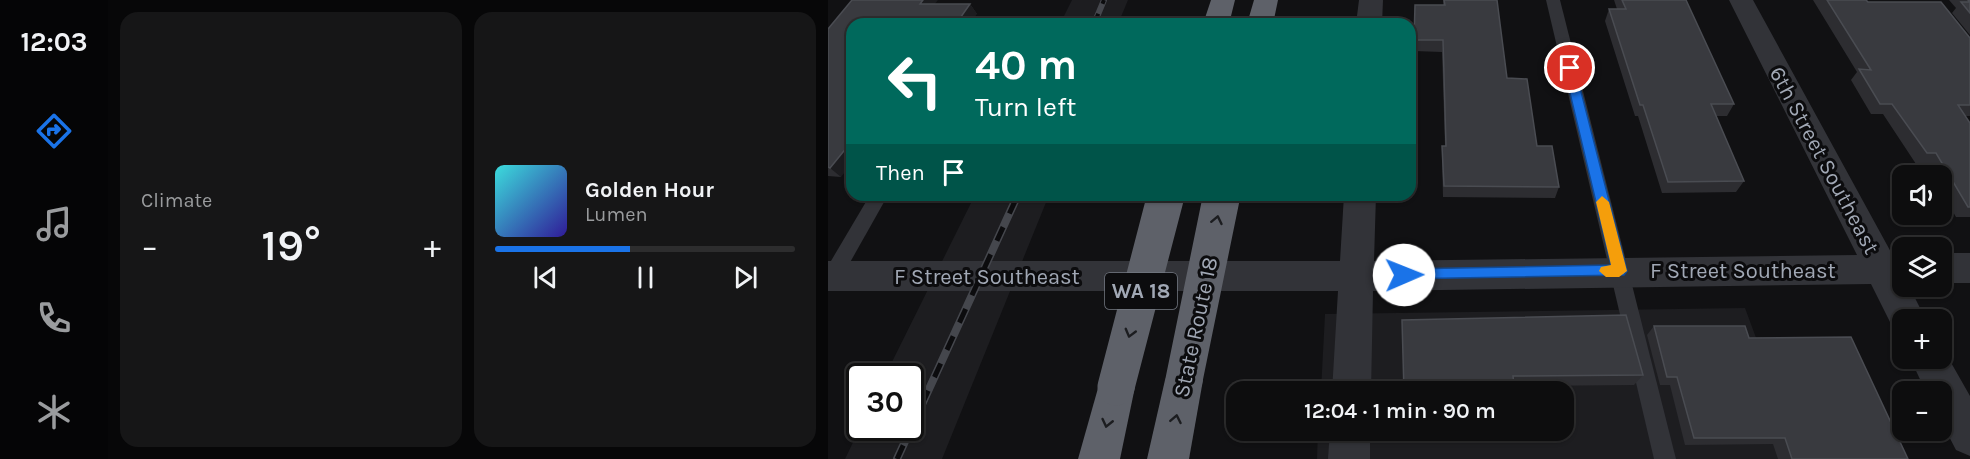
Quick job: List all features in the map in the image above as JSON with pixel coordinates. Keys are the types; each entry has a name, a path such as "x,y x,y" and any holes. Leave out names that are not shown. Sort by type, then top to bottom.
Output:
{"highway":[{"path":"1218,18 1223,0"},
{"path":"1262,18 1266,0"},
{"name":"WA 18","path":"1099,459 1164,201"},
{"name":"State Route 18","path":"1168,459 1221,201"}],"street":[{"path":"1370,18 1371,0"},
{"name":"6th Street Southeast","path":"1741,0 1892,269"},
{"path":"1351,381 1360,201"},
{"path":"1952,268 1970,268"},
{"name":"F Street Southeast","path":"830,276 1356,276 1892,269"},
{"path":"1935,369 1970,436"},
{"path":"1349,459 1350,441"}],"lane":[{"path":"1553,0 1665,459"},
{"path":"830,276 875,201"}],"shaded area":[{"path":"1072,0 1128,0 1120,18 1063,18"},
{"path":"972,201 1047,201 942,459 845,459 854,441 924,441 924,363 891,363"},
{"path":"1745,308 1801,459 1317,459 1318,441 1574,441 1574,381 1322,381 1325,314"}],"building":[{"path":"852,0 923,0 920,4 970,4 960,18 846,18 846,148 830,168 828,167 828,29"},
{"path":"1444,0 1497,0 1507,78 1527,79 1537,146 1552,146 1559,187 1444,186 1442,146 1446,146 1443,40 1416,40 1415,18 1415,5 1445,5"},
{"path":"1622,0 1686,0 1734,104 1711,104 1744,181 1668,182 1609,9 1626,9"},
{"path":"1827,0 1941,2 1970,38 1970,105 1958,105 1970,123 1970,207 1952,180 1952,165 1943,165 1936,153 1927,153 1892,104 1880,104 1859,69 1871,70"},
{"path":"1961,2 1970,2 1970,13"},
{"path":"1626,315 1643,375 1513,376 1514,381 1404,381 1402,320"},
{"path":"1654,326 1745,326 1749,338 1851,337 1892,425 1892,441 1900,441 1908,459 1792,459 1785,438 1694,438 1677,377 1667,377"}],"railway":[{"path":"1096,18 1104,0"},
{"path":"897,459 1015,201"}],"slow traffic":[{"path":"1602,202 1619,271 1606,271"}],"route":[{"path":"1404,275 1619,271 1570,68"}]}
